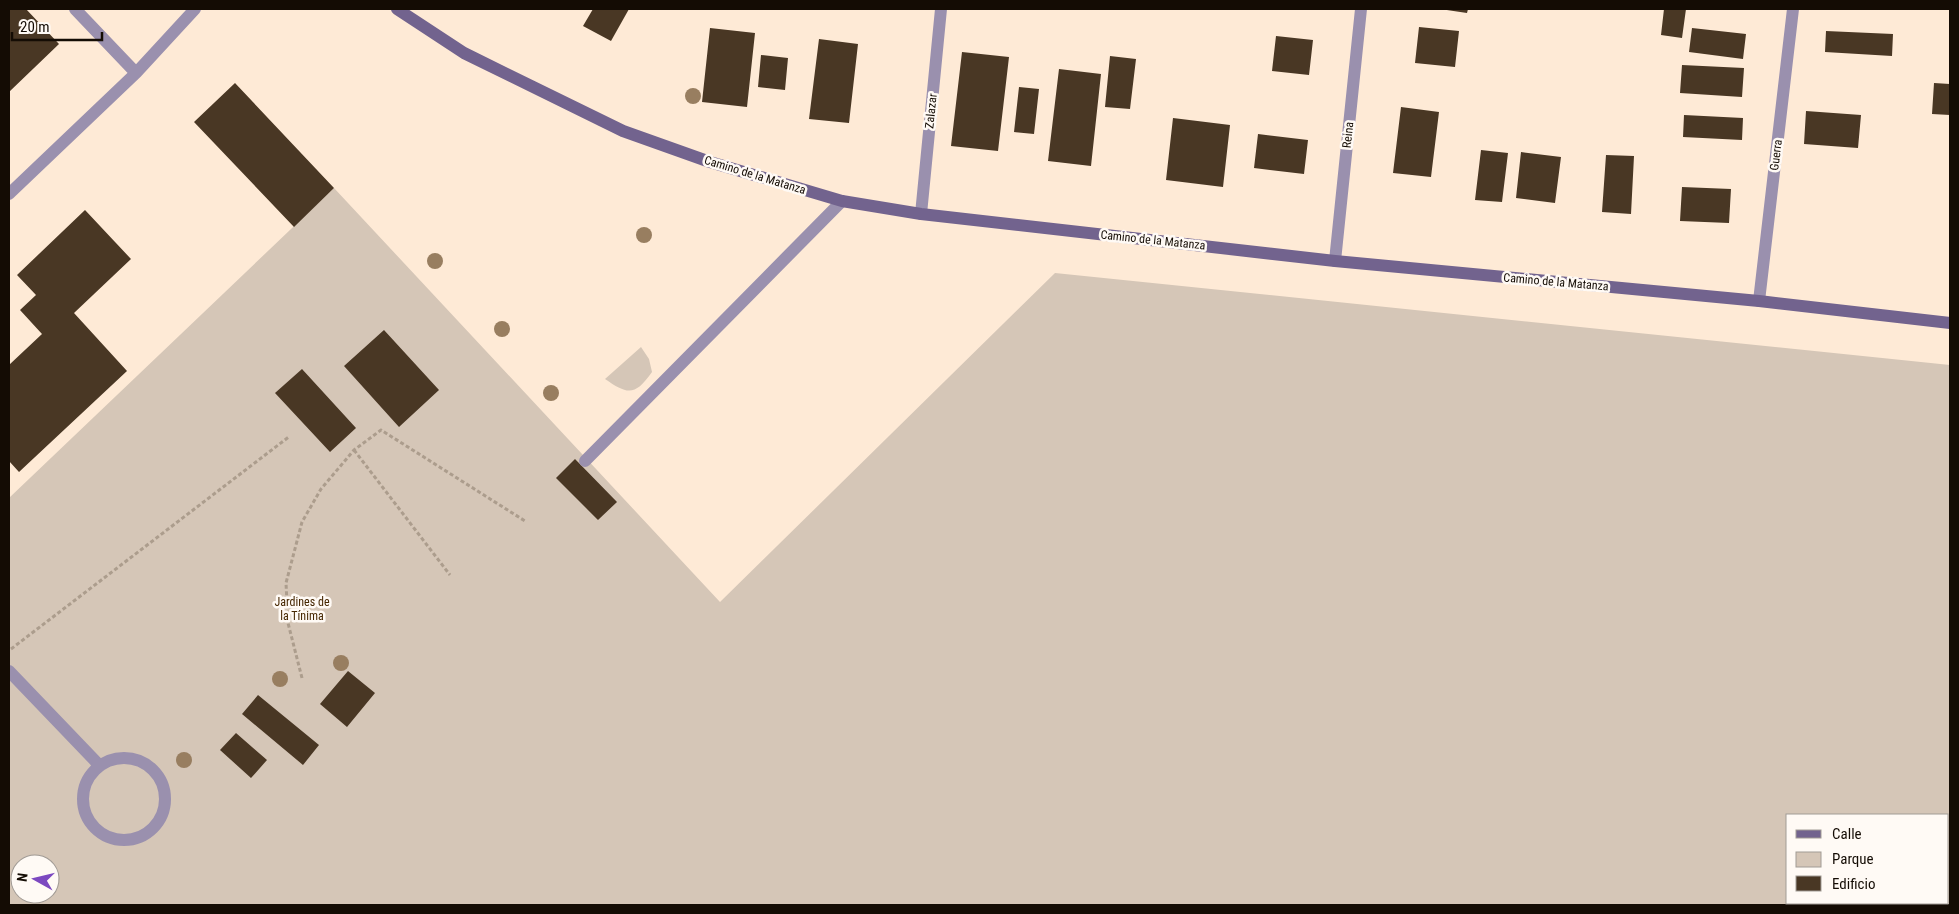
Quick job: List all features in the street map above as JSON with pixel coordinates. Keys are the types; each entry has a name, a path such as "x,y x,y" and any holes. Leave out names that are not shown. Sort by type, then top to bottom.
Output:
{"street":[{"path":"76,9 136,73"},
{"path":"9,194 136,73 195,9"},
{"name":"Camino de la Matanza","path":"397,9 464,53 623,131 710,162 842,201 921,214 1335,261 1759,301 1950,323"},
{"name":"Zalazar","path":"921,214 941,9"},
{"name":"Reina","path":"1335,261 1361,9"},
{"name":"Guerra","path":"1759,301 1793,9"},
{"path":"585,461 842,201"},
{"path":"9,671 100,766"},
{"path":"127,758 140,761 152,769 161,781 165,794 164,808 158,822 149,832 138,838 125,841 100,833 92,824 85,812 83,800 85,787 90,776 100,766 112,760 127,758"}],"path":[{"path":"302,678 288,623 286,583 302,522 321,489 354,450 381,430 525,521"},
{"path":"9,651 290,436"},
{"path":"354,450 450,576"}],"green space":[{"name":"Jardines de la Tínima","path":"334,188 720,602 1055,273 1950,365 1950,905 9,905 9,498"},
{"path":"641,347 649,359 652,372 641,385 636,389 625,390 605,379"}],"building":[{"path":"9,9 26,9 59,44 9,92"},
{"path":"593,9 629,9 611,41 583,26"},
{"path":"1440,9 1468,9 1467,13"},
{"path":"1664,9 1686,9 1682,38 1661,35"},
{"path":"1419,27 1459,31 1455,67 1415,63"},
{"path":"710,28 755,33 747,107 702,102"},
{"path":"1692,28 1746,34 1743,59 1689,52"},
{"path":"1826,31 1893,34 1892,56 1825,52"},
{"path":"1276,36 1313,40 1309,75 1272,71"},
{"path":"819,39 858,44 849,123 809,119"},
{"path":"962,52 1009,57 998,151 951,146"},
{"path":"761,55 788,58 785,90 758,87"},
{"path":"1110,56 1136,59 1130,109 1105,107"},
{"path":"1682,65 1744,68 1742,97 1680,93"},
{"path":"1059,69 1101,74 1091,166 1048,161"},
{"path":"235,83 334,188 294,227 194,122"},
{"path":"1934,83 1950,84 1950,115 1932,114"},
{"path":"1019,87 1039,89 1034,134 1014,132"},
{"path":"1401,107 1439,112 1431,177 1393,173"},
{"path":"1806,111 1861,115 1858,148 1804,144"},
{"path":"1684,115 1743,118 1742,140 1683,137"},
{"path":"1173,118 1230,125 1223,187 1166,180"},
{"path":"1258,134 1308,140 1304,174 1254,168"},
{"path":"1481,150 1508,153 1502,202 1475,200"},
{"path":"1521,152 1561,157 1555,203 1516,198"},
{"path":"1606,155 1634,156 1631,214 1602,212"},
{"path":"1682,187 1731,189 1729,223 1680,221"},
{"path":"85,210 131,259 74,313 127,371 19,472 9,461 9,365 42,334 20,310 36,295 17,275"},
{"path":"384,330 439,390 399,427 344,366"},
{"path":"302,369 356,428 330,452 275,393"},
{"path":"575,459 617,502 598,520 556,478"},
{"path":"348,671 375,693 347,727 320,704"},
{"path":"258,695 319,745 303,765 242,714"},
{"path":"236,733 267,760 251,778 220,750"}]}
